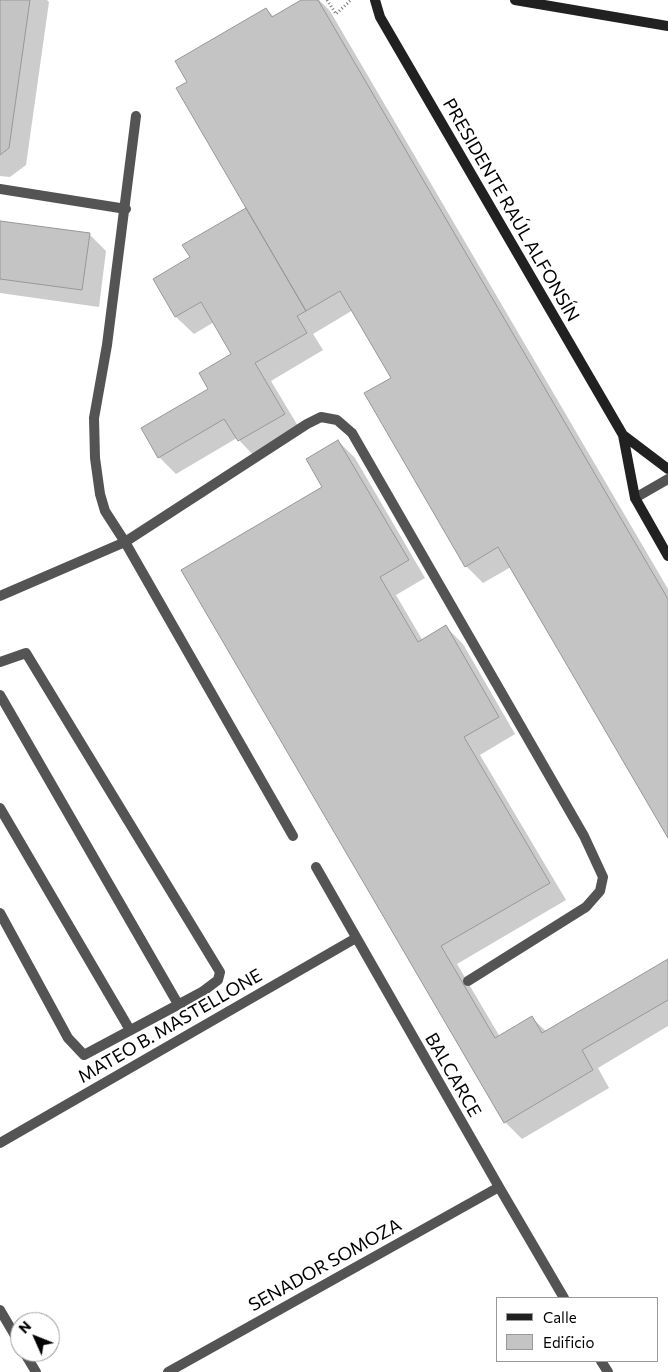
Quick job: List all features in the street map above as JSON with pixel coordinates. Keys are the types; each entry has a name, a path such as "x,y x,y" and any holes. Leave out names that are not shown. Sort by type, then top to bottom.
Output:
{"main road":[{"name":"PRESIDENTE RAÚL ALFONSÍN","path":"375,0 380,17 623,435 635,498 668,556"},
{"path":"515,0 668,26"},
{"name":"PRESIDENTE RAÚL ALFONSÍN","path":"623,435 668,469"}],"street":[{"path":"136,116 126,208 107,346 94,418 95,458 100,494 105,511 125,542 294,836"},
{"path":"0,189 126,208"},
{"path":"0,596 125,542 307,424 321,417 336,420 352,433 584,836 603,877 600,891 586,907 468,981"},
{"path":"635,498 668,479"},
{"path":"0,662 26,653 220,972 218,980 202,992 84,1055 68,1038 0,913"},
{"path":"0,694 178,1004"},
{"path":"0,808 130,1030"},
{"name":"BALCARCE","path":"316,867 498,1187 563,1297"},
{"name":"MATEO B. MASTELLONE","path":"0,1142 356,938"},
{"name":"SENADOR SOMOZA","path":"168,1372 498,1187"},
{"path":"0,1310 10,1327"}],"path":[{"path":"327,0 336,14 351,0"}],"building":[{"path":"0,0 30,0 9,148 0,155"},
{"path":"301,0 318,0 668,599 668,838 498,547 465,567 364,393 391,378 340,291 306,311 176,88 187,82 175,61 266,8 272,17"},
{"path":"246,208 306,311 297,316 307,333 255,363 285,414 238,441 224,419 158,458 141,428 208,389 199,373 231,354 201,302 175,317 153,279 190,257 182,245"},
{"path":"0,221 90,233 82,290 0,279"},
{"path":"338,440 409,560 380,577 418,642 446,625 499,717 464,737 550,883 441,946 495,1038 532,1016 542,1033 668,959 668,1000 582,1050 593,1070 504,1123 181,570 322,487 306,459"}]}
